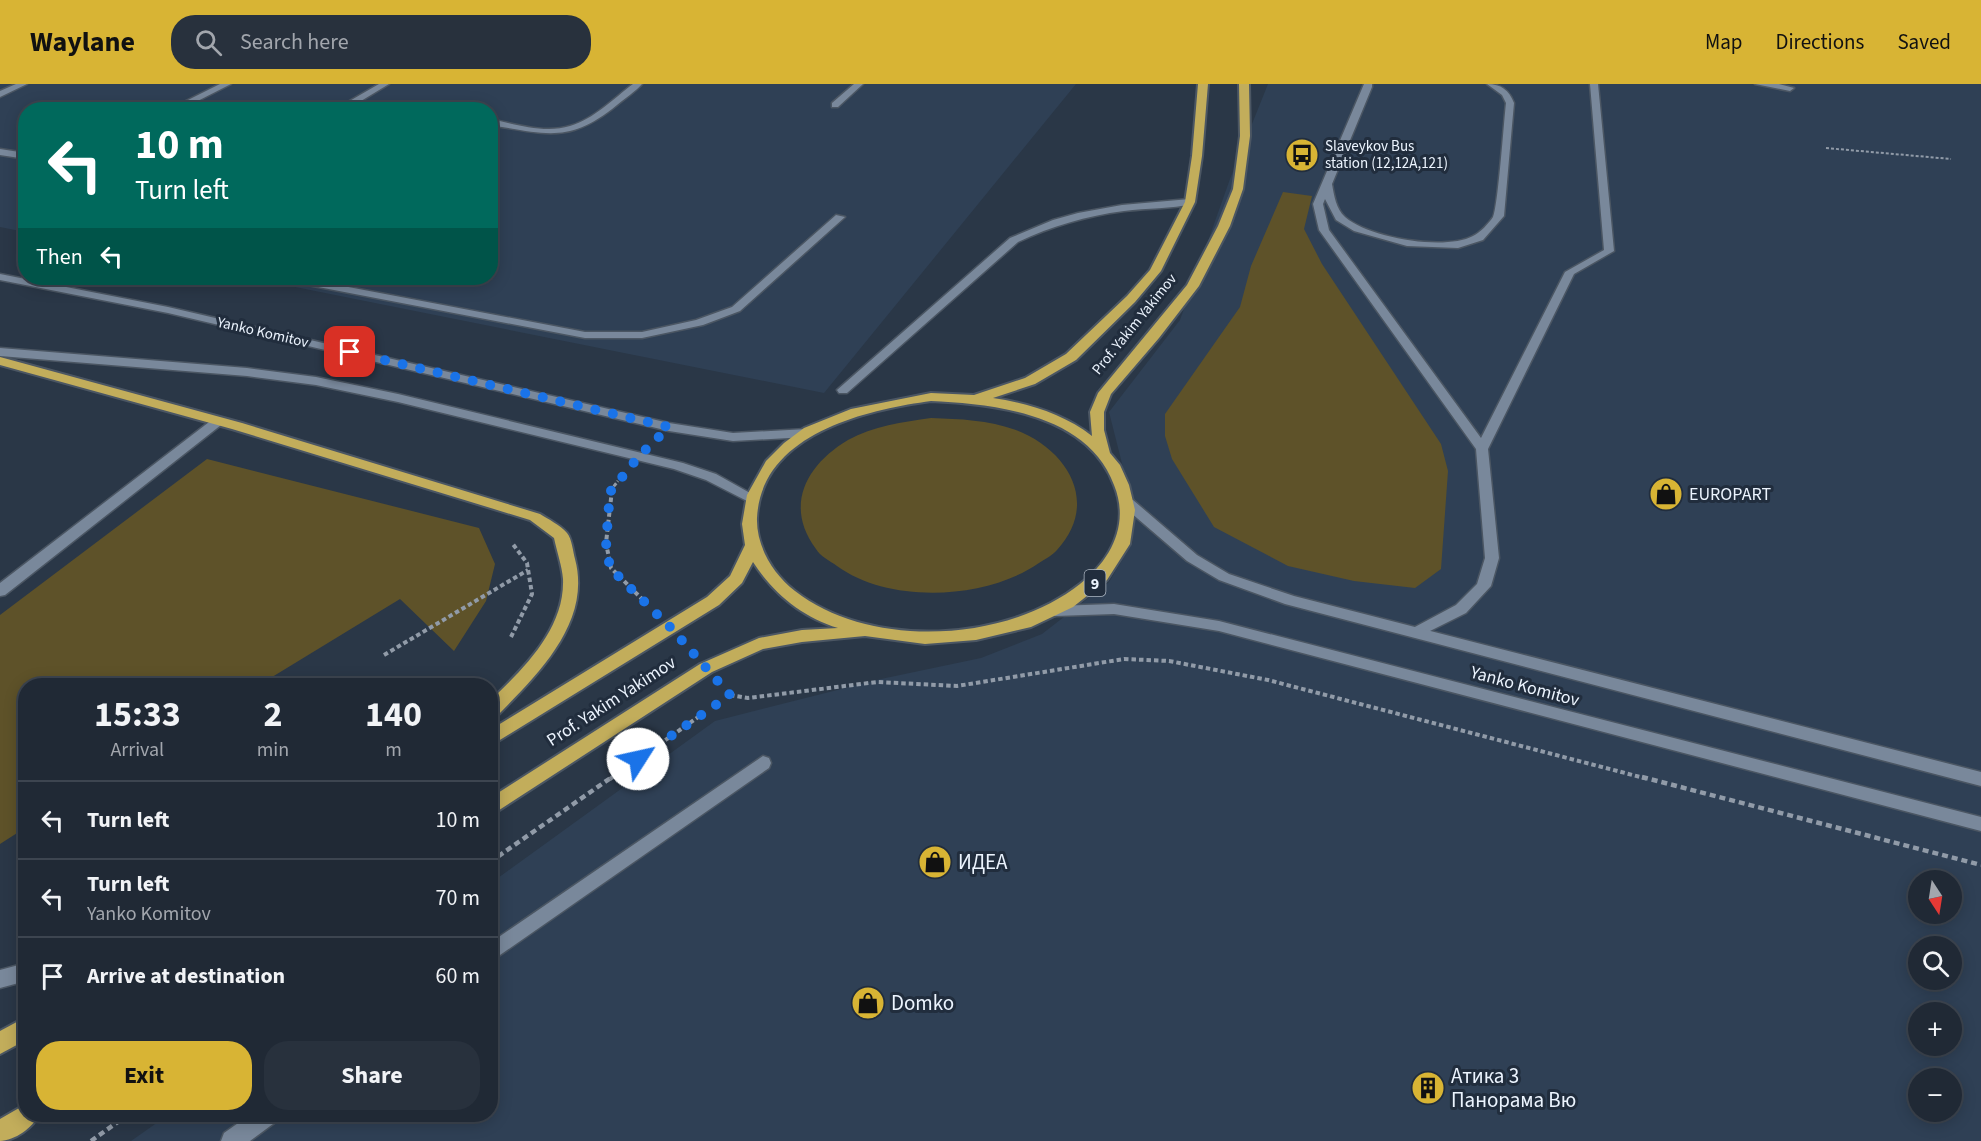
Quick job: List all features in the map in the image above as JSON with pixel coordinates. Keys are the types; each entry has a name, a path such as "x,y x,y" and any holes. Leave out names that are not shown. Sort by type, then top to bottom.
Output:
{"highway":[{"name":"Prof. Yakim Yakimov","path":"976,399 1030,381 1071,357 1131,299 1155,271 1190,202 1197,156 1203,84"},
{"name":"Prof. Yakim Yakimov","path":"1103,453 1097,430 1097,412 1105,393 1193,286 1224,226 1238,189 1245,136 1244,84"},
{"path":"0,361 217,422 535,518 561,536 571,580 567,607 553,639 532,669 498,704"},
{"name":"9","path":"931,397 976,399 1024,408 1066,426 1103,453 1119,475 1128,503 1127,532 1114,561 1090,588 1055,611 1013,627 966,637 917,638 869,631 827,618 793,598 768,574 752,547 749,522 752,498 763,474 782,452 807,433 844,415 886,403 931,397"},
{"name":"Prof. Yakim Yakimov","path":"498,735 713,601 736,579 752,547"},
{"name":"Prof. Yakim Yakimov","path":"498,803 706,668 759,644 801,636 869,631"},
{"path":"0,1043 18,1032"},
{"path":"0,1133 18,1121"}],"main road":[{"path":"0,94 23,84"},
{"path":"189,102 226,84"},
{"path":"352,102 385,84"},
{"path":"498,123 550,131 582,126 638,84"},
{"path":"835,105 859,84"},
{"path":"1327,184 1330,200 1340,218 1358,229 1411,244 1458,244 1479,238 1499,216 1510,103 1506,94 1491,84"},
{"path":"1482,449 1570,272 1609,251 1594,84"},
{"path":"1759,84 1790,88"},
{"path":"1370,85 1318,204 1324,230 1482,449 1492,558 1484,586 1461,609 1418,632"},
{"path":"0,152 18,155"},
{"path":"843,390 1014,240 1054,222 1097,211 1190,202"},
{"path":"324,285 585,335 642,335 699,324 736,309 840,217"},
{"name":"Yanko Komitov","path":"0,277 18,279"},
{"name":"Yanko Komitov","path":"53,285 669,427 733,437 807,433"},
{"path":"0,352 247,372 316,381 639,456 711,477 752,498"},
{"path":"0,591 217,422"},
{"name":"Yanko Komitov","path":"1128,503 1192,558 1224,577 1290,600 1981,779"},
{"name":"Yanko Komitov","path":"1055,611 1114,609 1219,626 1981,824"},
{"path":"498,948 763,763"},
{"path":"0,979 18,974"},
{"path":"232,1141 258,1122"}],"path":[{"path":"1826,148 1951,159"},
{"path":"639,456 610,492 608,551 610,568 671,628"},
{"path":"503,536 511,542 527,563 532,594 507,643"},
{"path":"384,655 528,570"},
{"path":"706,668 730,695 748,698 877,682 957,686 1104,660 1169,661 1268,680 1981,865"},
{"path":"720,702 730,695"},
{"path":"498,856 710,708"},
{"path":"91,1141 118,1122"}],"shaded area":[{"path":"0,84 1076,84 824,393 285,285 498,285 498,102 18,102 18,231 0,227"},
{"path":"1268,84 1981,84 1981,1141 131,1141 158,1122 498,1122 498,878 715,721 881,679 981,658 1042,634 1109,582 1133,542 1130,495 1109,412 1180,320 1230,179"},
{"path":"1283,192 1312,196 1304,229 1322,264 1441,444 1448,471 1441,569 1415,588 1354,581 1288,566 1214,527 1172,459 1165,436 1165,414 1240,307 1251,266"},
{"path":"931,418 974,421 1016,430 1034,439 1063,464 1072,480 1077,497 1076,514 1070,532 1055,552 1017,575 992,584 938,593 910,592 883,587 858,578 818,552 806,533 801,502 804,488 811,474 821,462 848,440 868,431"},
{"path":"207,459 479,528 495,564 486,601 454,651 400,599 270,678 18,678 18,832 0,844 0,615"}],"place":[{"name":"Slaveykov Bus station (12,12A,121)","path":"1302,155"},
{"name":"EUROPART","path":"1666,494"},
{"name":"ИДЕА","path":"935,862"},
{"name":"Domko","path":"868,1003"},
{"name":"Атика 3 Панорама Вю","path":"1428,1088"}],"route":[{"path":"350,352 669,427 639,456 610,492 606,543 610,568 671,628 730,695 638,759"}]}
